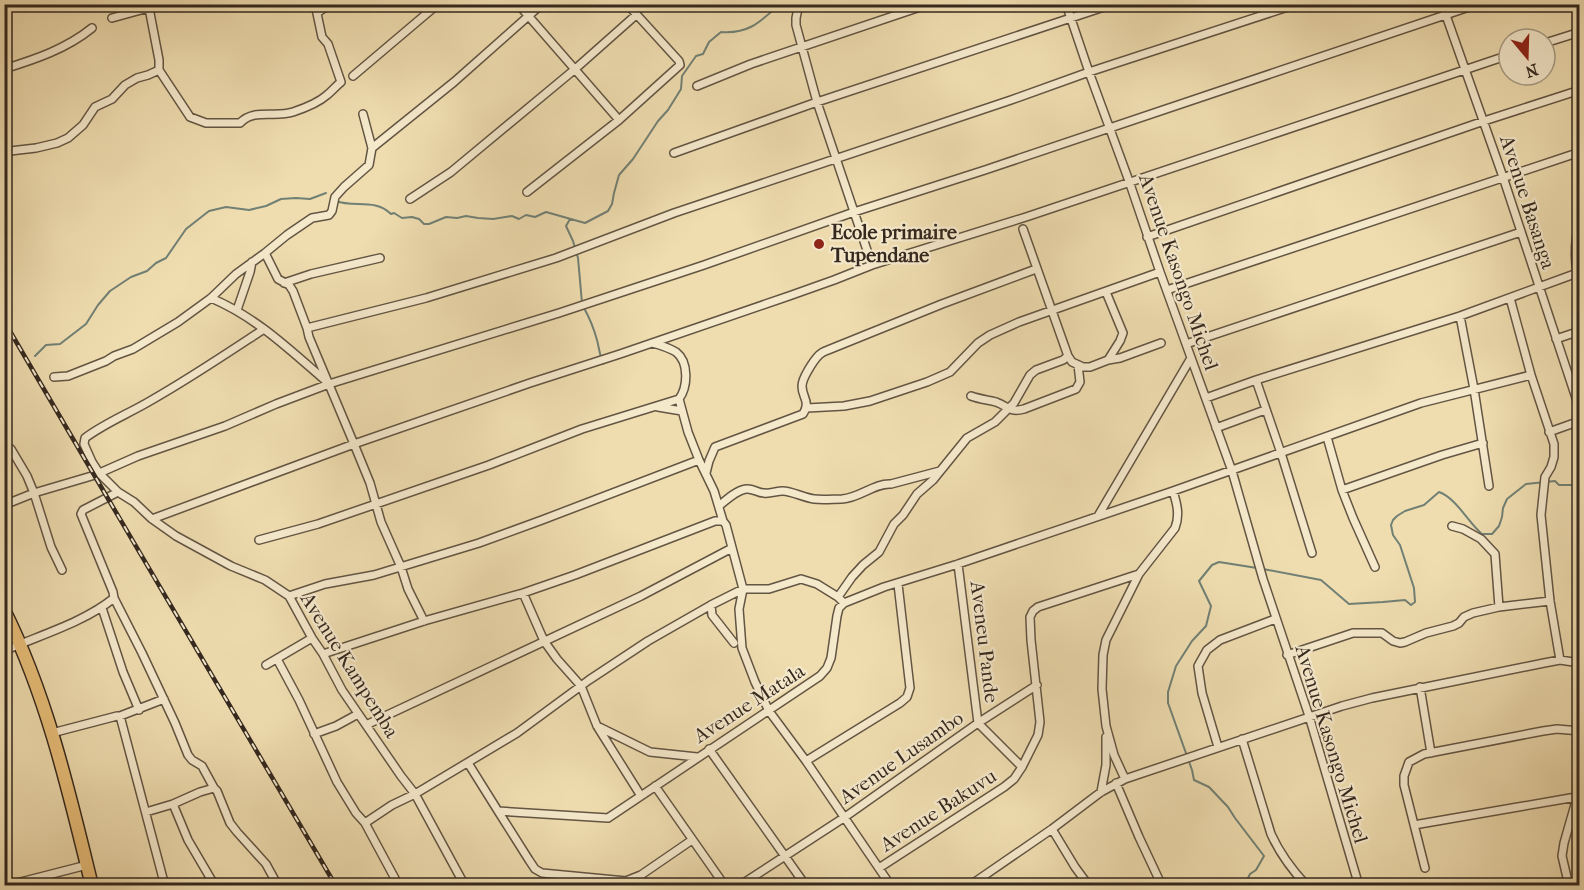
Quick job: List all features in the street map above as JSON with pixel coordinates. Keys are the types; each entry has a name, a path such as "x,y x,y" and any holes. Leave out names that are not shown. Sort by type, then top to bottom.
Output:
{"highway":[{"path":"4,610 21,644 52,733 92,885"}],"street":[{"path":"112,18 153,6 159,70 190,117 206,123 240,123 251,115 281,115 299,110 321,100 341,82 327,44 322,37 315,4"},
{"path":"317,14 330,4"},
{"path":"353,76 438,4"},
{"path":"518,4 619,120"},
{"path":"372,148 454,82 542,4"},
{"path":"527,192 619,120 680,65 627,4"},
{"path":"799,4 796,25 817,102 872,265"},
{"path":"697,86 751,64 929,4"},
{"name":"Avenue Kasongo Michel","path":"1066,4 1232,471 1254,552 1309,716 1359,885"},
{"path":"674,153 817,102 1113,4"},
{"path":"307,328 426,298 556,258 674,213 1297,4"},
{"name":"Avenue Basanga","path":"1442,4 1484,121 1580,410"},
{"path":"4,505 99,473 329,384 567,311 854,212 1478,4"},
{"path":"410,199 451,172 574,70 636,15"},
{"path":"4,69 63,48 92,28"},
{"path":"1557,39 1580,32"},
{"path":"152,519 354,444 652,343 872,265 1026,217 1497,59"},
{"path":"4,150 36,148 68,138 83,125 95,107 112,99 137,78 159,70"},
{"path":"1147,237 1580,90"},
{"path":"54,376 68,376 133,349 178,322 211,298 236,274 287,235 312,218 329,215 336,197 344,187 369,165 372,148 363,114"},
{"path":"1167,290 1580,152"},
{"path":"1206,398 1460,316 1578,272 1575,261 1575,237 1580,219"},
{"path":"1023,229 1072,362 1090,367 1161,344"},
{"path":"1186,344 1521,232"},
{"path":"265,253 278,279 289,285 293,291 309,338 370,483 381,522 408,589 424,621"},
{"path":"284,283 311,274 380,258"},
{"path":"237,309 252,262"},
{"path":"706,473 715,447 803,414 807,408 802,387 804,378 819,355 942,304 1036,269"},
{"path":"807,408 870,401 927,382 951,372 978,343 990,335 1019,322 1160,272"},
{"path":"1106,292 1123,333 1108,360"},
{"path":"211,298 237,309 275,336 329,384"},
{"path":"1510,298 1531,375 1554,444 1554,457 1545,477 1541,515 1550,601 1560,660"},
{"path":"1460,316 1489,486"},
{"name":"Avenue Kampemba","path":"264,329 147,403 101,426 85,438 84,444 99,473 118,492 134,502 152,519 176,536 231,566 265,580 289,596 342,690 416,794 465,885"},
{"path":"1556,339 1580,331"},
{"path":"259,540 318,524 489,465 582,429 679,399 683,394 686,377 683,361 678,354 652,343"},
{"path":"841,600 858,571 879,552 894,524 917,494 941,471 967,438 995,422 1008,410 1030,375 1036,370 1068,356"},
{"path":"1098,516 1191,358"},
{"path":"971,396 1000,404 1008,410 1024,409 1076,389 1080,382 1078,365"},
{"path":"365,823 517,733 648,641 742,589 769,589 801,579 817,584 841,600 898,584 1232,471 1421,403 1531,375"},
{"path":"1256,380 1312,553"},
{"path":"679,399 688,432 726,525 742,589 739,609 742,648 755,682 769,711 891,885"},
{"path":"651,407 682,411"},
{"path":"1216,428 1265,410"},
{"path":"1550,432 1580,421"},
{"path":"1327,437 1342,490 1375,567"},
{"path":"1342,490 1483,443"},
{"path":"4,448 11,449 27,476 51,547 62,570"},
{"path":"289,596 325,584 374,575 513,531 699,460"},
{"path":"718,506 743,489 750,488 764,494 785,491 816,500 844,499 885,484 941,471"},
{"path":"1101,792 1106,765 1106,726 1102,689 1106,640 1139,574 1178,520 1178,508 1173,491"},
{"path":"118,492 81,511 114,598 164,699 188,755 202,766 218,791 230,823 266,864 278,885"},
{"path":"323,654 424,621 523,593 715,521 723,521"},
{"path":"1452,526 1481,539 1495,554 1499,608"},
{"path":"366,725 641,596 732,548"},
{"name":"Aveneu Pande","path":"958,564 978,723"},
{"name":"Avenue Bakuvu","path":"879,868 1004,787 1014,779 1022,767 1038,735 1040,722 1031,640 1030,617 1033,611 1038,607 1139,574"},
{"path":"806,761 900,704 907,696 910,688 898,584"},
{"path":"523,593 544,641 581,686 597,726 641,796"},
{"path":"4,651 102,608 114,598"},
{"name":"Avenue Matala","path":"498,811 608,819 820,676 828,668 831,658 841,600"},
{"path":"1287,655 1353,633 1382,633 1393,641 1405,642 1426,633 1453,626 1473,613 1550,601"},
{"path":"711,605 712,615 734,643"},
{"path":"102,608 123,672 139,710"},
{"path":"1218,747 1202,693 1198,666 1207,650 1220,639 1275,619"},
{"path":"266,665 312,638"},
{"path":"277,658 337,782 365,823 399,885"},
{"path":"969,885 1052,829 1101,792 1125,779 1309,716 1372,698 1560,660 1580,663"},
{"name":"Avenue Lusambo","path":"739,885 845,817 978,723 1037,685"},
{"path":"1420,687 1431,753"},
{"path":"52,733 120,716 164,699"},
{"path":"314,734 336,726 358,714"},
{"path":"120,716 165,885"},
{"path":"978,723 1022,767"},
{"path":"597,726 650,752 697,757"},
{"path":"1106,726 1114,755 1125,779"},
{"path":"1425,868 1404,785 1404,776 1409,762 1424,754 1543,731 1557,729 1580,731"},
{"path":"1242,739 1271,834 1289,867 1307,885"},
{"path":"709,749 806,885"},
{"path":"468,763 529,861 535,869 542,873 626,881 641,876 692,840"},
{"path":"1116,783 1162,885"},
{"path":"655,786 724,885"},
{"path":"1569,885 1562,856 1580,787"},
{"path":"146,812 214,788"},
{"path":"1414,825 1576,797"},
{"path":"173,804 188,840 215,885"},
{"path":"1052,829 1089,885"},
{"path":"6,885 19,884 87,865"}],"waterway":[{"path":"336,201 378,206 402,218 419,219 424,224 446,217 466,216 493,219 512,216 519,219 526,215 535,217 546,212 585,223 608,211 619,175 668,110 681,89 682,76 696,56 703,54 709,42 721,32 747,29 780,4"},
{"path":"35,356 46,345 60,344 86,324 110,291 166,258 186,229 209,211 226,207 249,210 281,199 310,199 326,193"},
{"path":"570,219 566,226 578,258 582,303"},
{"path":"584,308 590,319 603,364"},
{"path":"1263,569 1321,580 1349,604 1405,600 1411,605 1415,602 1414,588 1391,525 1397,516 1424,505 1439,492 1451,499 1482,534 1492,534 1499,526 1507,499 1526,484 1555,481 1559,485 1573,485 1580,490"},
{"path":"1244,886 1264,856 1228,807 1209,787 1194,780 1168,703 1168,692 1176,666 1192,641 1206,626 1211,606 1199,581 1212,565 1219,562 1257,568"}],"railway":[{"path":"4,321 336,886"}],"place":[{"name":"Ecole primaire Tupendane","path":"819,244"}]}
